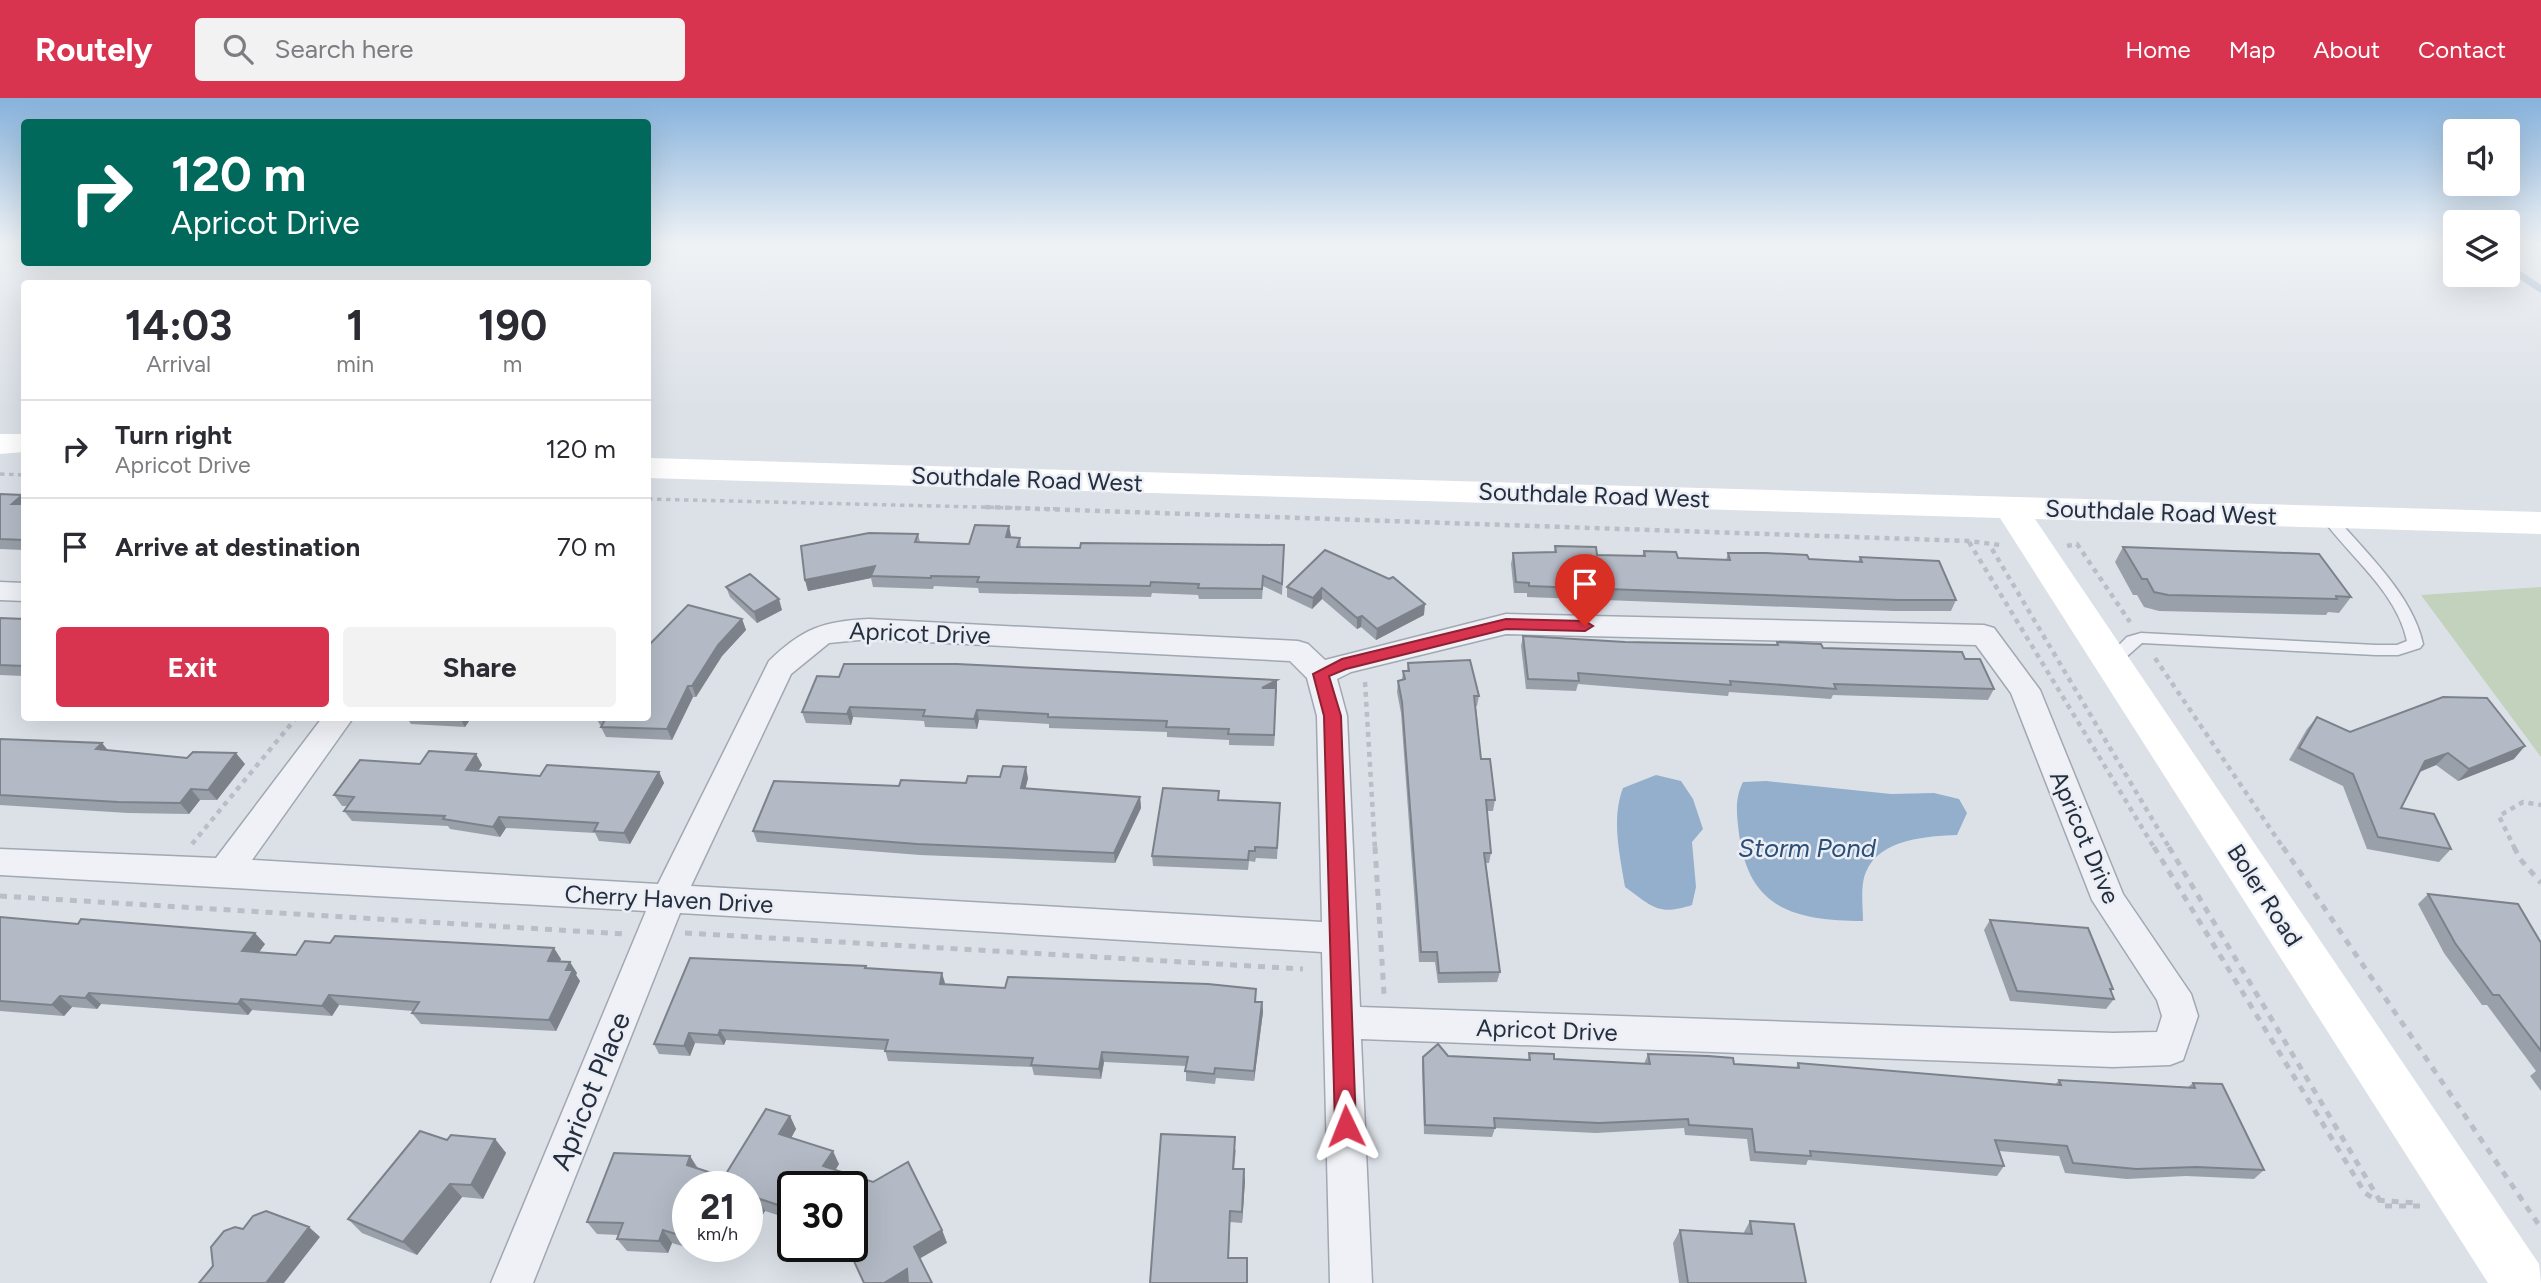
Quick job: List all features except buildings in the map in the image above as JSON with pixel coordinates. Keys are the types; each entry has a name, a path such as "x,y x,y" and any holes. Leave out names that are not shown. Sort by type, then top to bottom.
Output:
{"main road":[{"name":"Southdale Road West","path":"651,468 2541,523"},
{"name":"Boler Road","path":"2011,508 2039,550 2126,649 2460,1206 2519,1283"}],"street":[{"path":"0,591 21,592"},
{"name":"Apricot Drive","path":"668,899 779,668 808,640 830,630 869,629 1298,651 1321,674 1342,664 1506,624 1984,635 2025,690 2109,900 2173,994 2180,1016 2170,1048 2113,1050 1342,1022"},
{"path":"1321,674 1332,716 1351,1283"},
{"path":"225,872 336,721"},
{"name":"Cherry Haven Drive","path":"0,862 225,872 1338,938"},
{"name":"Apricot Place","path":"512,1283 668,899"}],"lane":[{"path":"2126,649 2398,650 2415,644 2416,635 2406,615 2328,517"}],"path":[{"path":"0,474 21,475"},
{"path":"651,499 1115,510 1969,541 2039,550 2077,544 2126,649 2541,1228"},
{"path":"1969,541 2365,1193 2376,1200 2460,1206"},
{"path":"1993,548 2345,1147 2384,1206 2460,1206"},
{"path":"1364,676 1384,999"},
{"path":"178,843 192,844 294,721"},
{"path":"2541,805 2522,802 2499,817 2520,859 2541,883"},
{"path":"0,896 632,934"},
{"path":"685,933 1303,969"}],"green space":[{"path":"2541,587 2541,757 2421,595"}],"water":[{"name":"Storm Pond","path":"1656,775 1681,781 1693,799 1703,829 1692,842 1696,887 1692,905 1671,910 1656,908 1625,887 1619,850 1617,825 1623,788"},
{"name":"Storm Pond","path":"1766,781 1891,794 1934,793 1959,799 1967,813 1957,835 1919,838 1893,846 1872,861 1863,883 1863,921 1816,918 1779,906 1765,895 1753,880 1744,860 1739,834 1738,795 1743,782"}],"route":[{"path":"1346,1126 1332,716 1321,674 1342,664 1506,624 1585,626"}]}
